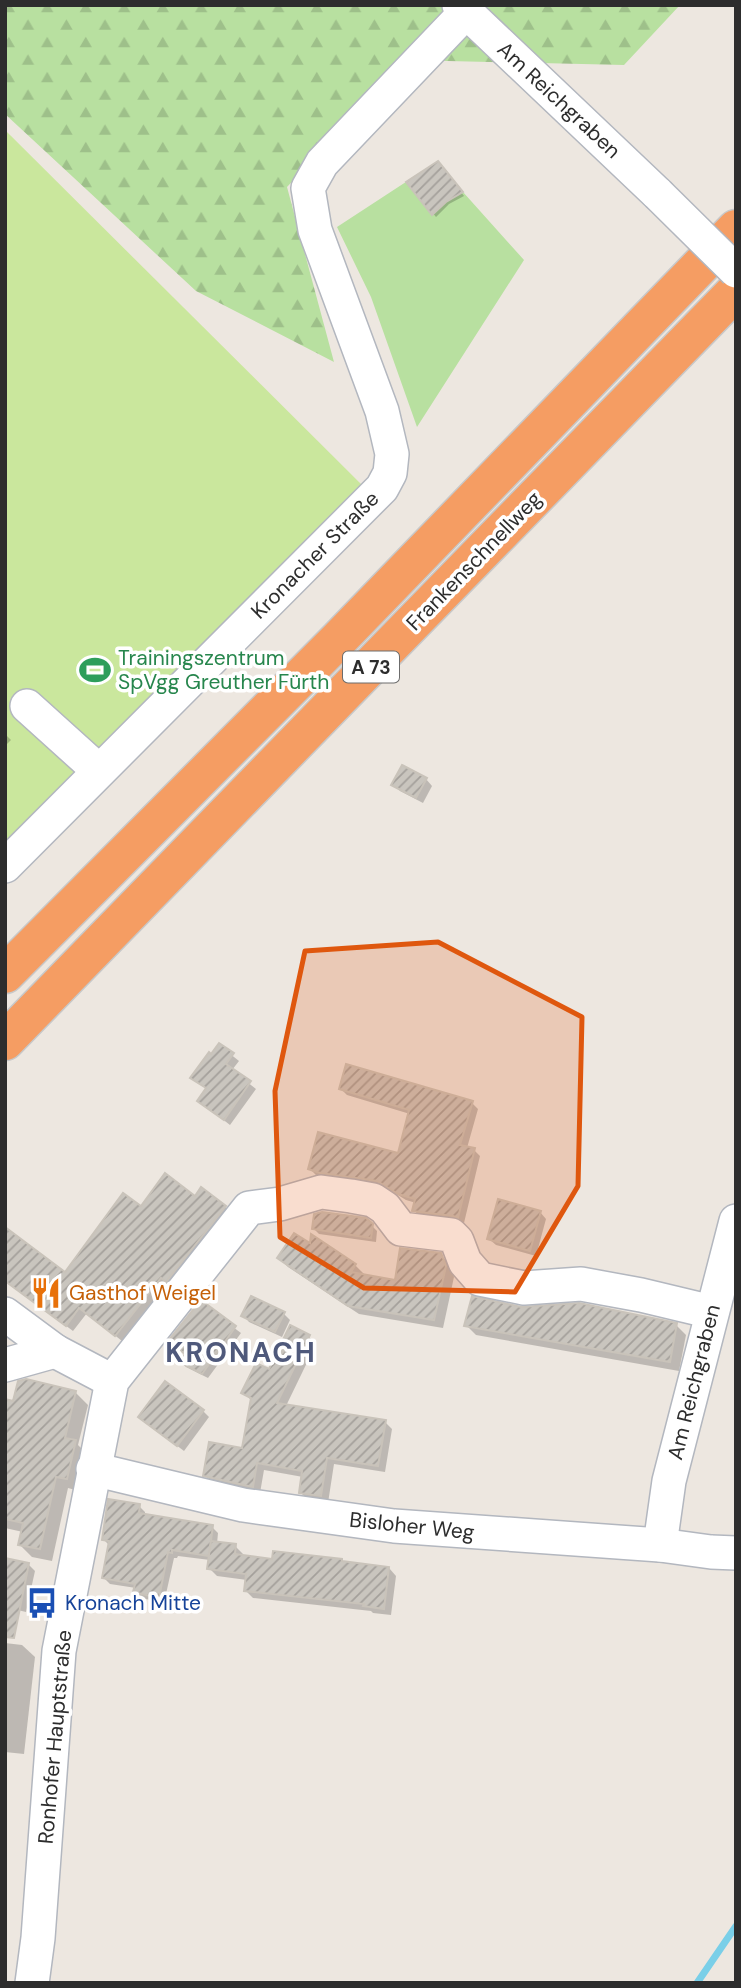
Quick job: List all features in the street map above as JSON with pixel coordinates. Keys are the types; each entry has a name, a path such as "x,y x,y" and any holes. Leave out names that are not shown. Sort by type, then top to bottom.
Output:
{"highway":[{"name":"Frankenschnellweg","path":"5,974 348,629 736,229"},
{"name":"Frankenschnellweg","path":"5,1041 736,291"}],"street":[{"name":"Am Reichgraben","path":"463,9 736,271"},
{"name":"Kronacher Straße","path":"5,866 382,488 390,473 392,454 382,411 315,230 308,188 322,163 463,9"},
{"path":"27,706 99,771"},
{"name":"Ronhofer Hauptstraße","path":"32,1983 38,1938 59,1651 112,1381 250,1208 280,1205 321,1192 373,1200 385,1208 401,1229 451,1236 457,1241 465,1262 481,1279 524,1288 581,1284 712,1312"},
{"name":"Am Reichgraben","path":"660,1545 669,1481 736,1221"},
{"path":"5,1314 55,1350 112,1381"},
{"path":"5,1365 55,1350"},
{"name":"Bisloher Weg","path":"93,1469 243,1505 394,1527 660,1545 736,1553"}],"highlighted area":[{"path":"438,942 582,1017 578,1186 515,1292 364,1288 280,1237 275,1091 305,951"}],"green space":[{"path":"5,5 680,5 624,65 406,60 287,187 334,362 196,291 5,114"},
{"name":"Trainingszentrum SpVgg Greuther Fürth","path":"5,130 366,489 5,852"},
{"path":"438,161 524,260 417,427 371,297 337,227"}],"building":[{"path":"438,161 463,192 432,215 406,182"},
{"path":"402,765 427,778 416,798 391,785"},
{"path":"219,1043 234,1053 226,1064 251,1081 224,1120 197,1101 206,1088 190,1078"},
{"path":"346,1064 473,1101 460,1145 475,1148 458,1218 412,1211 415,1199 398,1194 377,1181 308,1169 318,1132 398,1153 409,1110 339,1089"},
{"path":"165,1173 195,1196 201,1187 226,1206 166,1282 161,1278 115,1336 79,1308 66,1326 5,1281 5,1227 65,1272 123,1193 141,1206"},
{"path":"498,1199 541,1211 530,1251 487,1239"},
{"path":"322,1212 366,1218 373,1224 371,1238 312,1229 314,1214"},
{"path":"294,1233 310,1243 311,1234 356,1264 351,1272 395,1280 400,1248 441,1253 446,1266 434,1320 348,1306 277,1258"},
{"path":"251,1296 285,1312 275,1332 241,1316"},
{"path":"472,1296 521,1307 579,1303 677,1323 670,1362 464,1326"},
{"path":"201,1300 236,1326 202,1374 179,1362 185,1354 168,1341"},
{"path":"290,1325 310,1335 277,1403 386,1420 378,1466 327,1458 321,1496 299,1493 302,1471 257,1463 253,1487 203,1476 209,1442 242,1448 251,1398 241,1393 256,1363 269,1369"},
{"path":"26,1379 76,1391 65,1438 76,1440 67,1479 56,1477 40,1549 18,1545 23,1523 5,1519 5,1399 13,1401 18,1381"},
{"path":"165,1381 204,1410 177,1446 138,1417"},
{"path":"108,1499 140,1504 139,1513 213,1525 209,1556 172,1550 172,1553 168,1552 159,1598 133,1592 135,1584 102,1578 109,1541 102,1540"},
{"path":"211,1541 236,1544 235,1554 272,1559 273,1551 389,1567 384,1609 363,1606 364,1604 244,1591 246,1574 207,1569"},
{"path":"5,1558 29,1563 14,1638 5,1637"}],"waterway":[{"path":"697,1983 736,1926"}],"place":[{"name":"Trainingszentrum SpVgg Greuther Fürth","path":"95,670"},
{"name":"Gasthof Weigel","path":"46,1293"},
{"name":"Kronach Mitte","path":"42,1603"}],"district":[{"name":"KRONACH","path":"241,1352"}]}
